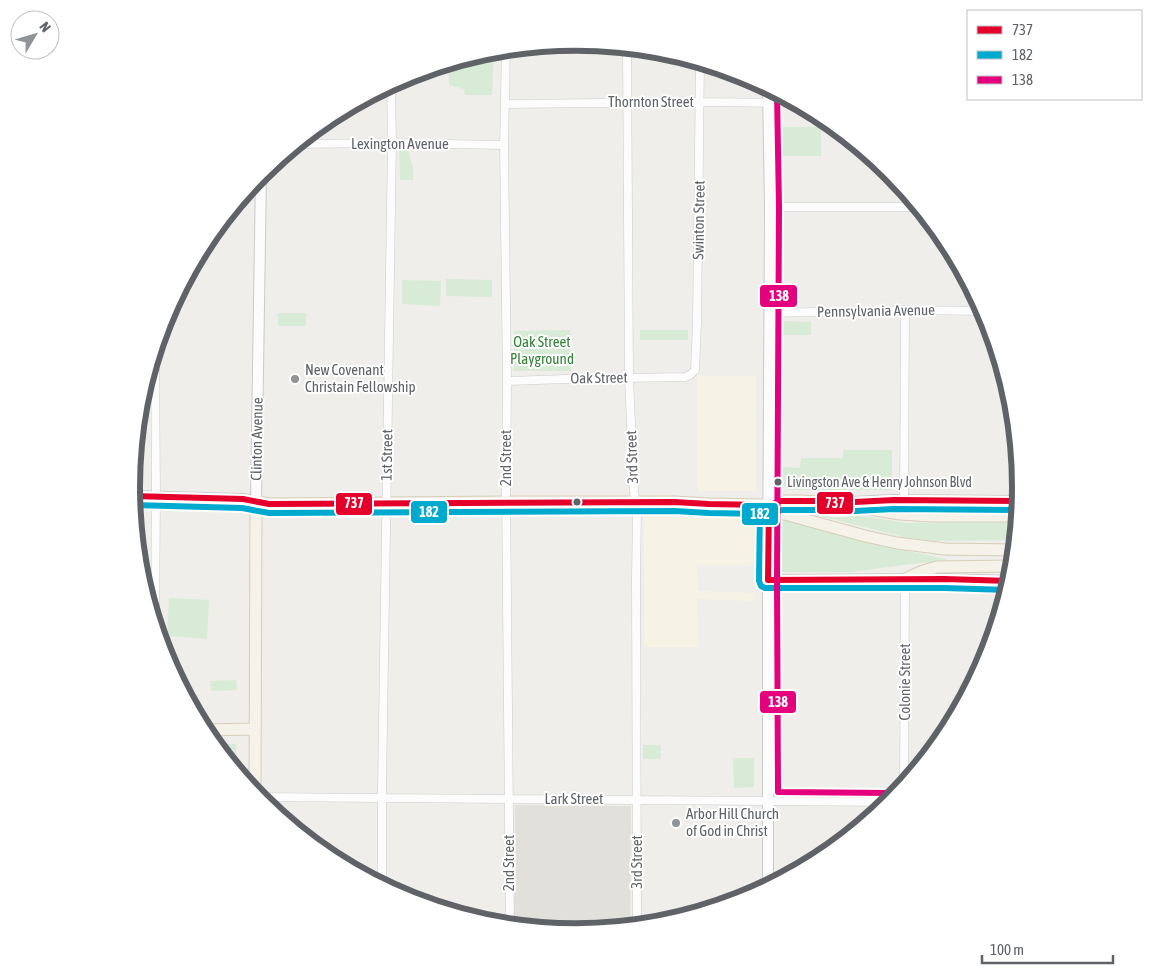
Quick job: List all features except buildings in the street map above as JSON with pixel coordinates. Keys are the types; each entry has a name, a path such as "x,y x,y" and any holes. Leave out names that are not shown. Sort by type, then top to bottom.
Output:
{"main road":[{"path":"256,501 269,504 636,502 769,505 781,501 819,501 908,515 1011,516"},
{"name":"Clinton Avenue","path":"256,501 256,783"},
{"path":"769,505 782,513 897,543 946,548 1008,550"},
{"path":"905,579 937,567 1005,566"},
{"path":"213,730 255,729"}],"street":[{"name":"3rd Street","path":"626,54 629,378 634,492 637,511 637,919"},
{"name":"2nd Street","path":"506,57 504,144 510,918"},
{"name":"Swinton Street","path":"690,375 695,370 697,323 700,69"},
{"name":"1st Street","path":"382,878 391,92"},
{"path":"768,96 770,207 768,879"},
{"name":"Thornton Street","path":"506,104 626,102 782,103"},
{"name":"Lexington Avenue","path":"307,144 504,144"},
{"name":"Clinton Avenue","path":"256,501 260,188"},
{"path":"770,207 910,207"},
{"path":"904,501 905,310"},
{"name":"Pennsylvania Avenue","path":"769,313 905,310 974,311"},
{"path":"155,374 155,601"},
{"name":"Oak Street","path":"507,381 685,377 690,375"},
{"path":"140,496 256,501"},
{"path":"834,503 1012,501"},
{"name":"Colonie Street","path":"904,775 905,579"},
{"path":"768,580 1002,581"},
{"name":"Lark Street","path":"268,796 382,799 509,798 878,802"}],"shaded area":[{"path":"698,376 756,376 756,491 698,491"},
{"path":"644,517 750,519 754,521 753,566 697,565 698,591 754,593 754,601 697,599 698,647 644,647"},
{"path":"515,805 631,806 630,920 514,919"}],"green space":[{"path":"494,60 492,95 465,95 464,89 449,85 448,70"},
{"path":"781,127 821,127 821,156 781,156"},
{"path":"399,150 409,150 413,166 413,180 400,180"},
{"path":"446,279 492,280 492,297 446,296"},
{"path":"402,280 441,281 440,306 402,304"},
{"path":"278,313 306,313 306,326 278,326"},
{"path":"783,321 811,322 811,335 783,335"},
{"name":"Oak Street Playground","path":"570,330 571,371 514,371 514,331"},
{"path":"640,330 688,330 688,340 640,340"},
{"path":"843,450 892,450 892,490 788,490 783,484 783,467 800,468 801,458 843,458"},
{"path":"784,505 815,507 906,523 1011,522 1009,540 935,541 908,538 784,507"},
{"path":"779,519 787,519 878,545 946,559 946,562 918,563 851,572 781,572"},
{"path":"169,598 209,600 207,639 167,636"},
{"path":"236,680 237,690 211,691 210,681"},
{"path":"223,744 236,744 236,760"},
{"path":"643,745 661,745 661,759 643,759"},
{"path":"733,758 754,758 754,787 734,788"}],"transit line":[{"name":"138","path":"777,101 779,207 778,792 887,793"},
{"name":"737","path":"140,496 243,499 269,504 674,502 769,505 781,501 835,503 894,500 1012,501"},
{"name":"182","path":"141,505 242,508 269,513 674,511 769,514 782,510 835,512 894,509 1011,510"},
{"name":"182","path":"760,505 759,581 761,586 765,588 1000,590"},
{"name":"737","path":"769,505 768,580 944,579 1002,581"}],"place":[{"name":"New Covenant Christain Fellowship","path":"295,379"},
{"name":"Livingston Ave & Henry Johnson Blvd","path":"778,482"},
{"name":"Arbor Hill Church of God in Christ","path":"676,823"}]}
